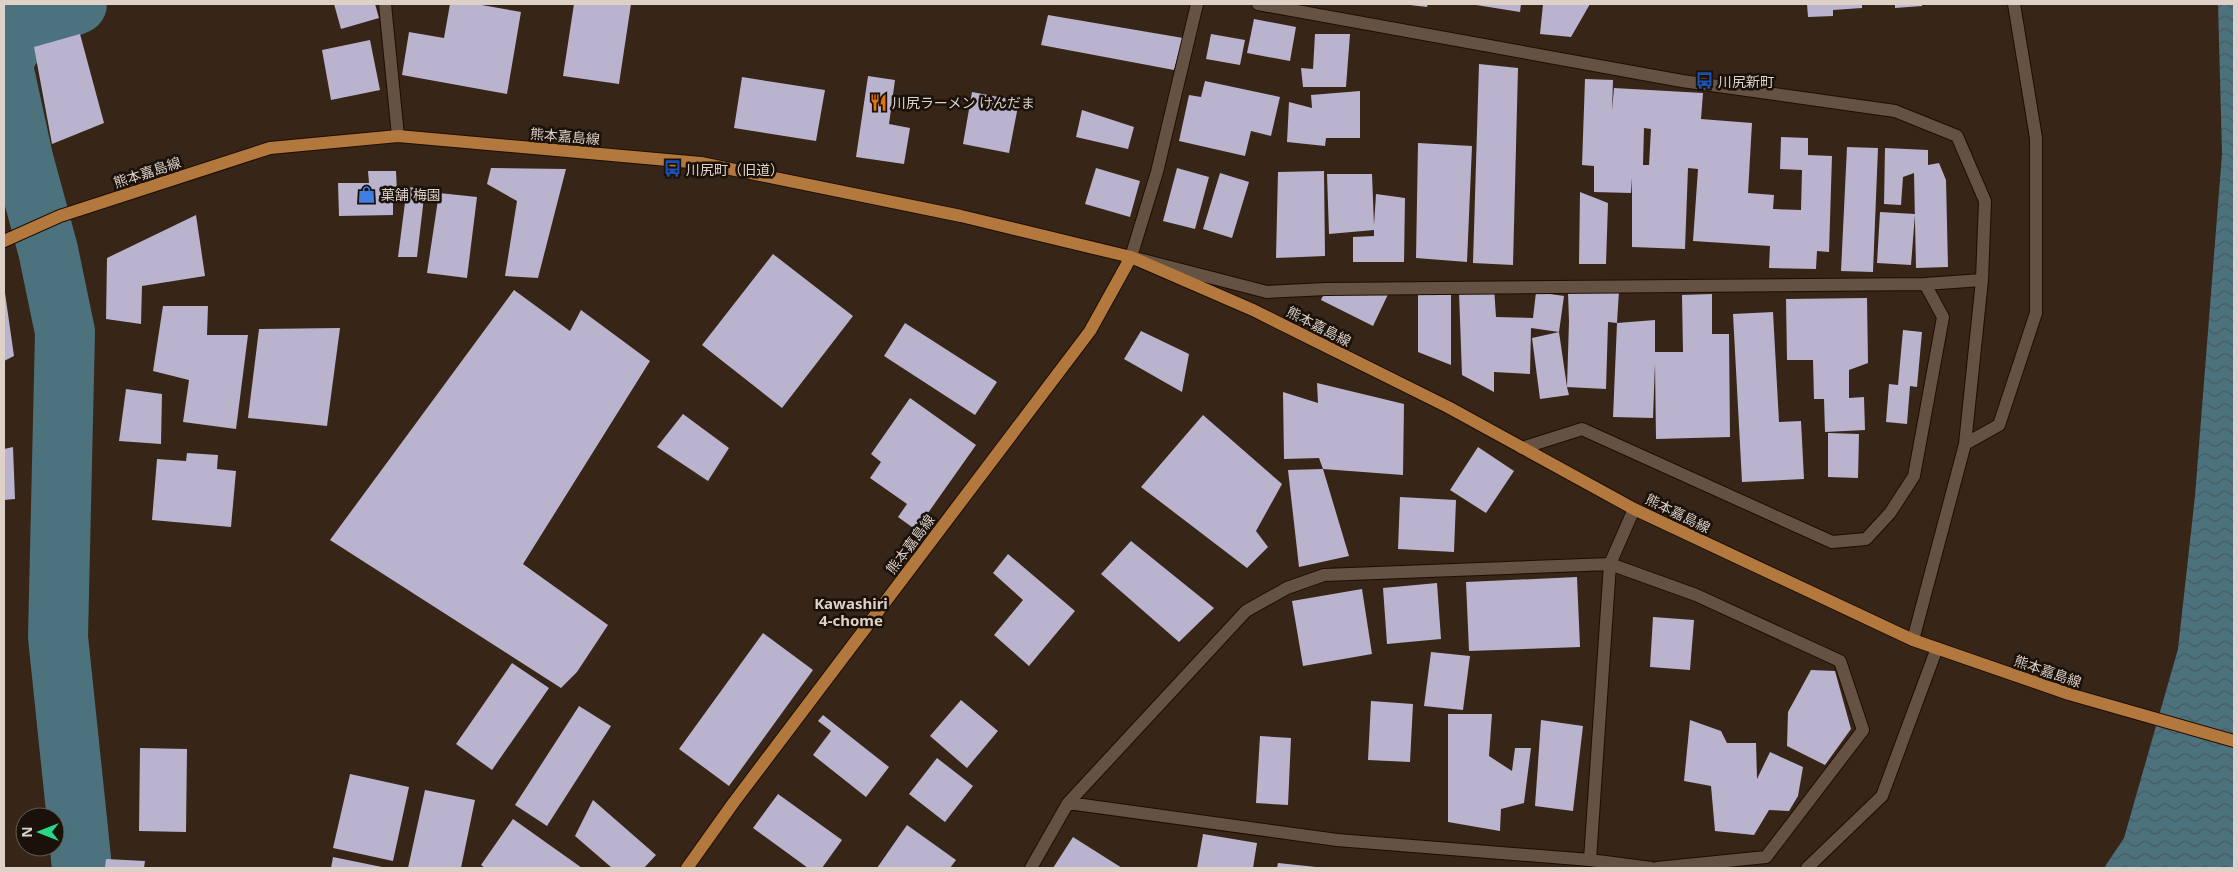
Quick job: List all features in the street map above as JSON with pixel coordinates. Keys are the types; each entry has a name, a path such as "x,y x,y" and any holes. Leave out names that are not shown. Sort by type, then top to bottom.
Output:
{"main road":[{"name":"熊本嘉島線","path":"7,240 60,216 270,148 398,136 701,163 961,216 1131,257 1254,310 1448,407 1634,509 1913,640 2069,694 2234,741"},
{"name":"熊本嘉島線","path":"687,868 734,802 1090,331 1131,257"}],"street":[{"path":"385,4 398,136"},
{"path":"1197,4 1157,172 1131,257 1267,292 1336,289 1925,284 1982,280"},
{"path":"1258,4 1682,80 1895,111 1957,136 1985,200 1982,280 1966,444 1913,640"},
{"path":"1966,444 1999,425 2036,313 2036,138 2014,4"},
{"path":"1522,448 1582,429 1832,542 1866,538 1890,513 1914,476 1943,317 1925,284"},
{"path":"1590,860 1610,564 1634,509"},
{"path":"1030,868 1068,803 1246,611 1287,588 1324,575 1610,564 1696,595 1840,661 1863,730 1766,857 1657,868"},
{"path":"1807,868 1882,796 1937,648"},
{"path":"1068,803 1337,840 1590,860 1651,868"}],"water":[{"path":"2218,4 2234,4 2234,868 2104,868 2124,838 2178,649 2195,496 2222,154"}],"building":[{"path":"334,4 375,4 379,18 341,29"},
{"path":"450,4 476,4 521,12 507,94 402,75 409,32 444,38"},
{"path":"574,4 631,4 619,84 563,76"},
{"path":"1410,4 1428,4 1427,7"},
{"path":"1470,4 1521,4 1520,12"},
{"path":"1543,4 1590,4 1571,37 1540,34"},
{"path":"1807,4 1862,4 1862,8 1833,10 1833,16 1808,17"},
{"path":"1895,4 1922,4 1922,6 1895,8"},
{"path":"1048,15 1183,38 1174,70 1041,45"},
{"path":"1254,19 1296,27 1290,61 1247,53"},
{"path":"80,34 104,123 52,144 34,47"},
{"path":"1211,34 1245,40 1240,65 1206,59"},
{"path":"1315,34 1350,34 1346,87 1303,87 1301,68 1313,69"},
{"path":"370,40 380,90 331,100 322,50"},
{"path":"1479,64 1518,68 1513,265 1473,263"},
{"name":"川尻ラーメン けんだま","path":"868,76 895,80 889,124 910,128 904,164 856,157"},
{"path":"742,77 825,90 816,141 734,128"},
{"path":"1585,79 1613,80 1612,111 1614,88 1703,93 1701,119 1752,123 1748,193 1774,195 1773,209 1801,210 1802,170 1780,169 1781,137 1808,138 1808,155 1832,156 1829,252 1817,251 1816,269 1769,268 1770,246 1693,241 1698,169 1688,168 1685,249 1632,247 1632,178 1631,193 1594,192 1594,166 1582,165","holes":["1644,128 1651,129 1649,165 1643,165"]},
{"path":"1205,81 1280,97 1271,136 1251,131 1245,156 1179,141 1189,95 1201,97"},
{"path":"1360,91 1360,138 1326,138 1325,146 1287,142 1289,102 1312,108 1311,95"},
{"path":"972,92 1019,101 1009,153 963,144"},
{"path":"1082,110 1134,127 1128,149 1076,137"},
{"path":"1418,143 1472,146 1467,262 1416,258"},
{"path":"1847,147 1878,148 1873,272 1841,271"},
{"path":"1885,148 1928,150 1928,165 1939,163 1946,180 1948,267 1916,268 1914,173 1903,177 1901,205 1884,204"},
{"path":"491,168 566,169 538,278 505,276 517,201 487,184"},
{"path":"1096,168 1140,181 1130,217 1085,204"},
{"path":"1177,168 1209,177 1195,229 1163,221"},
{"name":"菓舗 梅園","path":"368,171 396,171 397,193 393,195 393,215 339,216 338,183 369,183"},
{"path":"1324,171 1325,256 1276,258 1278,172"},
{"path":"1220,173 1249,182 1232,238 1203,229"},
{"path":"1327,174 1372,174 1374,225 1376,194 1405,198 1404,262 1353,262 1353,237 1374,236 1374,230 1329,234"},
{"path":"407,187 425,189 417,257 398,257"},
{"path":"1580,192 1608,203 1606,264 1579,264"},
{"path":"439,193 477,197 467,278 427,273"},
{"path":"1880,212 1915,214 1911,265 1877,263"},
{"path":"196,215 205,276 142,286 141,324 106,319 107,258"},
{"path":"773,254 853,316 782,408 702,345"},
{"path":"4,286 14,356 4,361"},
{"path":"1494,287 1496,317 1533,318 1536,292 1564,296 1559,332 1531,328 1530,374 1494,372 1494,392 1462,375 1459,292"},
{"path":"1391,288 1373,326 1321,300 1326,289"},
{"path":"1418,288 1451,288 1451,365 1418,352"},
{"path":"514,290 570,331 581,310 650,361 523,564 608,625 577,672 561,688 330,540"},
{"path":"1619,291 1617,323 1608,322 1606,389 1567,387 1568,293"},
{"path":"1712,294 1712,334 1729,334 1730,437 1656,439 1655,363 1653,418 1613,417 1617,323 1655,320 1655,352 1683,352 1682,295"},
{"path":"1867,298 1868,363 1849,370 1849,398 1864,397 1865,430 1825,432 1824,399 1814,399 1813,360 1787,360 1786,299"},
{"path":"163,306 208,306 207,335 248,335 236,429 183,422 189,380 153,371"},
{"path":"1773,312 1779,422 1801,421 1804,479 1742,482 1733,314"},
{"path":"905,323 997,382 975,415 884,356"},
{"path":"340,328 327,426 248,418 259,329"},
{"path":"1903,330 1922,332 1917,387 1910,386 1907,424 1886,422 1889,384 1898,385"},
{"path":"1141,331 1189,354 1182,392 1124,359"},
{"path":"1559,332 1569,395 1540,399 1532,338"},
{"path":"1317,383 1404,404 1403,475 1323,469 1319,458 1284,459 1283,392 1318,403"},
{"path":"126,389 162,394 161,444 119,441"},
{"path":"910,398 976,445 916,530 898,517 907,504 870,478 881,462 871,454"},
{"path":"683,414 729,448 708,481 657,447"},
{"path":"1203,415 1282,484 1256,531 1268,547 1247,568 1141,487"},
{"path":"1828,433 1859,434 1858,478 1828,477"},
{"path":"13,447 15,499 4,500 4,449"},
{"path":"1478,447 1514,471 1486,513 1450,490"},
{"path":"187,453 218,455 217,469 236,471 231,527 152,520 157,459 186,461"},
{"path":"1323,469 1349,556 1299,567 1288,470"},
{"path":"1400,497 1456,500 1454,552 1398,549"},
{"path":"1131,541 1214,608 1179,642 1101,574"},
{"path":"1008,554 1075,611 1029,666 994,635 1023,600 993,573"},
{"path":"1577,577 1580,647 1469,651 1466,582"},
{"path":"1437,583 1441,639 1387,644 1383,588"},
{"path":"1362,589 1372,654 1303,666 1292,601"},
{"path":"1653,617 1694,620 1690,670 1650,667"},
{"path":"763,633 813,670 729,786 679,749"},
{"path":"1431,652 1470,656 1463,710 1424,706"},
{"path":"512,663 549,688 492,770 456,744"},
{"path":"1811,670 1835,671 1851,729 1825,765 1787,746 1788,712"},
{"path":"961,700 998,731 967,768 930,736"},
{"path":"1371,701 1413,704 1410,762 1368,760"},
{"path":"579,706 611,726 547,826 515,805"},
{"path":"1448,714 1492,714 1489,756 1512,771 1515,748 1531,748 1524,803 1501,809 1500,831 1448,822"},
{"path":"823,715 889,767 866,797 813,755 831,731 818,721"},
{"path":"1541,720 1583,726 1573,811 1535,806"},
{"path":"1690,720 1721,731 1727,743 1756,743 1757,779 1770,752 1803,767 1798,796 1789,811 1769,810 1754,835 1715,831 1711,786 1684,781"},
{"path":"1260,736 1291,738 1288,805 1256,803"},
{"path":"140,748 187,749 186,832 139,831"},
{"path":"937,758 973,786 945,822 909,794"},
{"path":"350,774 409,787 393,861 333,848"},
{"path":"425,790 475,800 461,868 408,868"},
{"path":"778,794 842,840 822,868 808,868 753,828"},
{"path":"593,800 656,855 644,868 612,868 575,836"},
{"path":"513,819 582,868 485,868 481,865"},
{"path":"907,825 956,860 950,868 877,868"},
{"path":"1203,834 1257,843 1253,868 1197,868"},
{"path":"1073,837 1122,868 1053,868"},
{"path":"333,857 382,867 382,868 331,868"},
{"path":"106,859 145,861 144,868 105,868"},
{"path":"1278,863 1316,867 1277,868"}],"waterway":[{"path":"4,59 23,27 77,4"},
{"path":"4,71 23,158 48,250 65,332 58,637 82,868"}],"place":[{"name":"川尻新町","path":"1704,81"},
{"name":"川尻ラーメン けんだま","path":"878,102"},
{"name":"川尻町（旧道）","path":"672,169"},
{"name":"菓舗 梅園","path":"367,194"}],"district":[{"name":"Kawashiri 4-chome","path":"851,612"}]}
